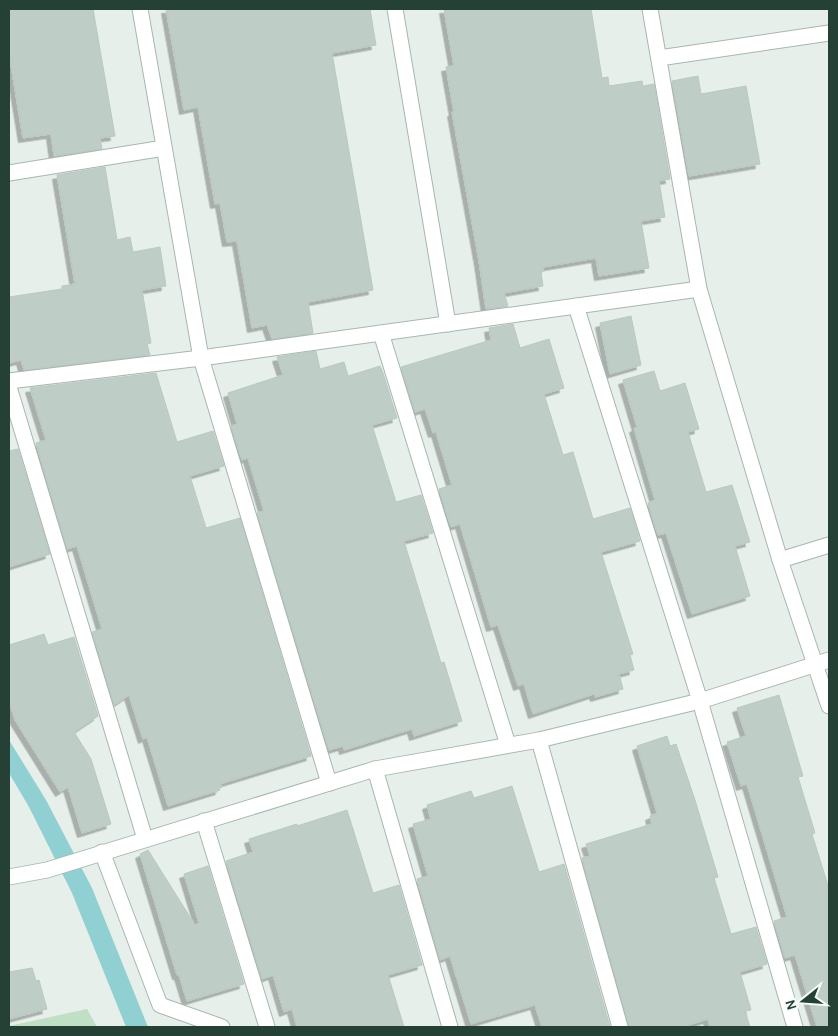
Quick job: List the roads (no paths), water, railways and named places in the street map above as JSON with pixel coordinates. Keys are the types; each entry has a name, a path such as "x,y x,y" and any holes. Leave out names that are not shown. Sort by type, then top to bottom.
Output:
{"street":[{"path":"140,9 201,358 329,783"},
{"path":"395,9 448,324"},
{"path":"650,9 699,289 780,560 823,662 829,706"},
{"path":"659,58 829,33"},
{"path":"9,173 164,148"},
{"path":"9,381 381,334 699,289"},
{"path":"576,306 700,701 795,1027"},
{"path":"381,334 508,746"},
{"path":"9,387 145,839"},
{"path":"780,560 829,545"},
{"path":"9,877 47,870 375,769 539,740 700,701 823,662"},
{"path":"539,740 620,1027"},
{"path":"375,769 450,1027"},
{"path":"204,821 267,1027"},
{"path":"102,852 160,1005 222,1027"}],"water":[{"path":"9,740 46,800 92,888 148,1027 126,1027 72,893 29,807 9,773"}]}
